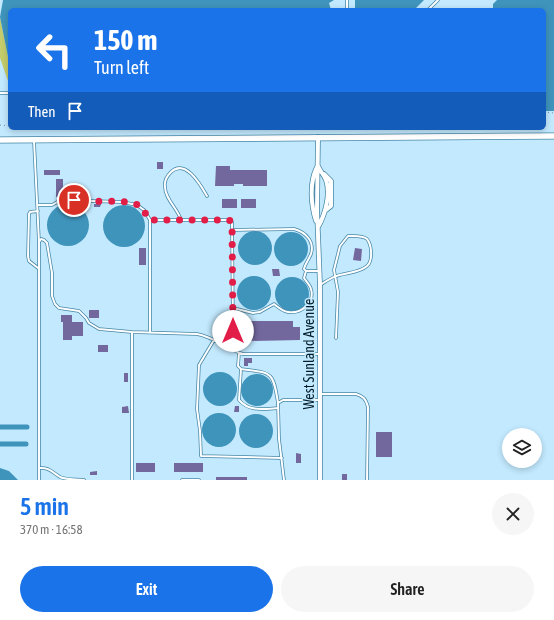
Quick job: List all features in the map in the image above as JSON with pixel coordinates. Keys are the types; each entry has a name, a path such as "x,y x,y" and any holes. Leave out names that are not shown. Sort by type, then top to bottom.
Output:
{"main road":[{"path":"0,140 554,136"}],"street":[{"name":"West Sunland Avenue","path":"318,137 318,166 326,184 326,210 318,228"},
{"name":"West Sunland Avenue","path":"318,166 313,174 312,210 318,228 320,271 320,480"}],"lane":[{"path":"430,8 438,0"},
{"path":"34,140 39,242 39,480"},
{"path":"181,220 164,188 166,179 172,171 176,169 183,169 189,172 195,177 207,196"},
{"path":"37,205 52,205 61,200 122,202 138,205 144,210 150,220 150,333"},
{"path":"38,211 30,212 29,214 28,256 29,261 39,269"},
{"path":"150,220 229,220 232,222 233,331 228,348"},
{"path":"232,230 294,229 301,231 310,241 312,248 305,266 306,271 304,278 311,288 311,295 308,304 302,309 294,312 288,312 281,310 274,304 260,312 253,313 232,308"},
{"path":"320,285 334,276 356,271 368,266 371,259 370,246 366,239 358,235 348,236 340,246 334,270 334,276 338,292 336,338"},
{"path":"39,242 41,239 47,243 52,273 52,296 55,304 59,308 79,311 86,318 89,324 99,329 150,333 197,334 205,336 238,353 243,354 320,354"},
{"path":"306,271 320,271"},
{"path":"132,332 132,480"},
{"path":"214,340 199,365 197,409 201,456 282,458"},
{"path":"238,353 238,366 241,369 239,400 242,404 257,409 278,408"},
{"path":"241,369 263,371 270,376 274,383 278,403 279,439 284,480"},
{"path":"320,394 356,394 365,398 368,407 367,480"},
{"path":"278,403 283,400 320,400"},
{"path":"39,468 45,467 61,477 84,480"},
{"path":"182,480 199,480"}],"green space":[{"path":"0,17 8,57 8,81 0,58"}],"water":[{"path":"3,0 334,0 329,3 330,8 8,8 8,57 0,17"},
{"path":"355,0 424,0 416,8 355,8"},
{"path":"497,0 554,0 554,111 546,111 546,8 493,8 493,4"},
{"path":"68,204 83,210 89,225 83,240 68,246 53,240 47,225 53,210"},
{"path":"124,205 139,211 145,226 139,241 124,247 109,241 103,226 109,211"},
{"path":"258,231 267,236 271,241 271,255 267,260 262,264 252,265 248,264 239,255 238,245 239,241 248,232"},
{"path":"294,232 303,237 307,242 307,256 303,261 298,265 288,266 284,265 275,256 274,246 275,242 284,233"},
{"path":"257,276 266,281 270,286 270,300 266,305 261,309 251,310 247,309 238,300 237,290 238,286 247,277"},
{"path":"295,277 304,282 308,287 308,301 304,306 299,310 289,311 285,310 276,301 275,291 276,287 285,278"},
{"path":"223,372 232,377 236,382 236,396 232,401 227,405 217,406 213,405 204,396 203,386 204,382 213,373"},
{"path":"254,374 260,374 270,381 273,390 272,396 266,403 260,406 254,406 244,399 241,393 241,387 248,377"},
{"path":"222,413 231,418 235,423 235,437 231,442 226,446 216,447 212,446 203,437 202,427 203,423 212,414"},
{"path":"259,414 268,419 272,424 272,438 268,443 263,447 253,448 249,447 240,438 239,428 240,424 249,415"},
{"path":"0,468 9,471 18,480 0,480"}],"building":[{"path":"157,162 163,162 163,169 157,169"},
{"path":"216,166 230,166 230,170 267,170 267,186 243,186 243,184 234,184 234,186 215,186"},
{"path":"44,170 60,170 60,175 44,175"},
{"path":"56,179 63,179 63,197 56,197"},
{"path":"222,199 237,199 237,208 222,208"},
{"path":"241,199 256,199 256,208 241,208"},
{"path":"94,204 101,204 100,207 94,207"},
{"path":"139,248 146,248 146,265 139,265"},
{"path":"355,248 362,249 361,261 353,260"},
{"path":"272,269 279,269 280,276 273,276"},
{"path":"89,310 99,310 99,318 89,318"},
{"path":"61,315 72,315 72,322 83,322 83,336 72,336 72,340 63,340 63,322 61,322"},
{"path":"248,321 293,321 293,327 300,327 300,340 248,341"},
{"path":"242,324 242,329 236,329 236,325"},
{"path":"98,345 108,345 108,352 98,352"},
{"path":"244,358 252,358 252,363 248,363 248,366 244,366"},
{"path":"124,373 128,373 128,382 124,382"},
{"path":"128,406 129,413 122,413 122,407"},
{"path":"235,406 239,406 239,412 234,412"},
{"path":"376,432 392,432 392,457 376,457"},
{"path":"296,453 301,454 301,463 296,463"},
{"path":"136,463 155,463 155,472 136,472"},
{"path":"174,463 203,463 203,472 174,472"},
{"path":"97,471 97,475 90,475 90,472"},
{"path":"342,474 347,474 347,480 342,480"},
{"path":"216,477 247,477 247,480 216,480"}],"waterway":[{"path":"0,427 27,427"},
{"path":"0,444 26,444"}],"route":[{"path":"74,200 132,203 138,205 144,210 150,220 229,220 232,222 233,331"}]}
